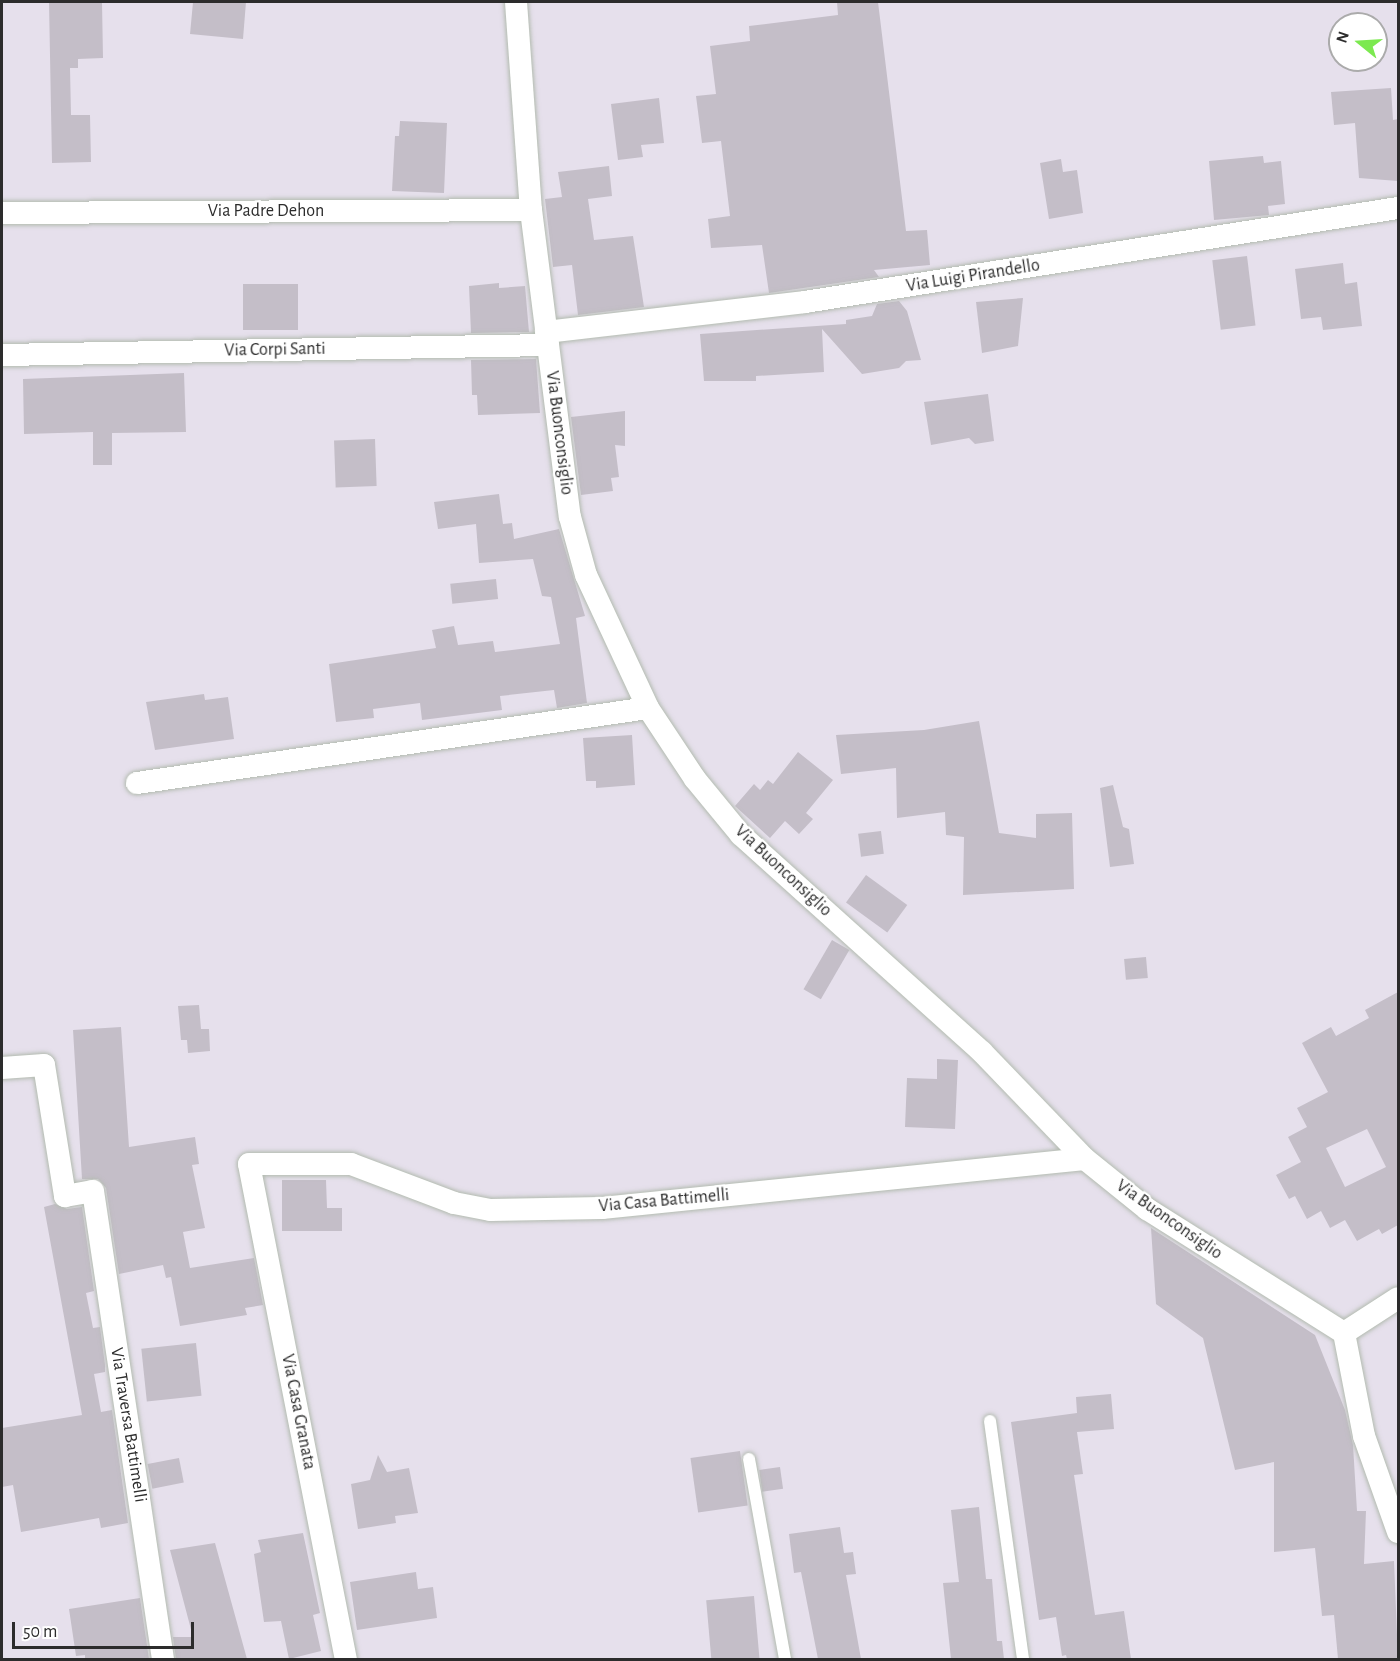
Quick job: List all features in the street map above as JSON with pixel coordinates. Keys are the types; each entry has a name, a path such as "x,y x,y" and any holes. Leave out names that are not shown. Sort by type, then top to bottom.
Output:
{"street":[{"name":"Via Buonconsiglio","path":"516,2 531,210 570,517 586,575 648,708 695,779 741,835 982,1052 1085,1159 1147,1209 1344,1333"},
{"name":"Via Luigi Pirandello","path":"547,339 805,303 1398,208"},
{"name":"Via Padre Dehon","path":"2,213 531,210"},
{"name":"Via Corpi Santi","path":"2,355 547,339"},
{"path":"137,783 648,708"},
{"name":"Via Traversa Battimelli","path":"2,1068 44,1065 65,1196 93,1191 163,1659"},
{"name":"Via Casa Battimelli","path":"249,1164 351,1164 454,1203 490,1210 602,1208 1085,1159"},
{"name":"Via Casa Granata","path":"249,1164 346,1659"},
{"path":"1398,1298 1344,1333 1364,1436 1398,1532"}],"lane":[{"path":"990,1421 1023,1659"},
{"path":"748,1459 785,1659"}],"building":[{"path":"49,2 102,2 103,58 78,59 78,68 70,68 71,115 90,115 91,162 52,163"},
{"path":"193,2 246,2 243,39 190,34"},
{"path":"837,2 878,2 906,231 927,230 930,265 874,270 879,277 769,293 762,245 711,248 708,219 730,216 721,141 702,143 696,96 716,94 710,46 750,41 749,26 838,15"},
{"path":"1391,88 1393,120 1398,119 1398,181 1359,178 1355,123 1334,125 1331,92"},
{"path":"659,98 664,143 641,145 643,157 618,160 611,104"},
{"path":"400,121 447,123 444,193 392,191 395,136 399,136"},
{"path":"1263,156 1264,163 1281,161 1285,204 1268,206 1269,215 1214,220 1209,161"},
{"path":"1061,159 1063,172 1077,170 1083,213 1049,219 1040,163"},
{"path":"609,166 612,196 588,199 594,240 633,236 644,307 578,315 572,265 553,267 545,199 562,197 558,172"},
{"path":"1247,256 1256,325 1221,330 1212,260"},
{"path":"1343,263 1345,284 1357,282 1362,326 1323,330 1321,317 1301,319 1295,269"},
{"path":"499,283 499,288 525,286 529,332 471,333 469,286"},
{"path":"243,284 298,284 298,330 243,330"},
{"path":"1023,298 1018,346 982,353 976,302"},
{"path":"899,301 907,311 921,360 906,361 899,368 862,374 822,329 824,372 756,376 756,381 704,381 700,334 846,324 846,320 872,316 877,304"},
{"path":"536,359 540,413 478,415 477,395 472,395 471,360"},
{"path":"184,373 186,432 112,433 112,465 93,465 93,432 24,434 23,379"},
{"path":"988,394 994,441 975,444 969,438 931,445 924,402"},
{"path":"625,411 625,446 615,445 619,477 611,478 613,491 581,495 571,417"},
{"path":"375,439 377,486 336,487 334,440"},
{"path":"499,494 503,524 512,523 514,539 559,529 585,616 576,618 587,703 557,708 554,690 500,696 502,710 422,720 420,703 373,709 374,718 336,722 329,664 436,648 432,630 454,626 458,645 493,641 495,652 560,644 551,597 542,596 533,559 479,563 476,524 438,529 434,502"},
{"path":"496,579 498,599 452,604 450,584"},
{"path":"204,694 205,700 228,697 234,739 155,750 146,702"},
{"path":"979,721 999,833 1036,838 1036,814 1072,813 1074,889 963,895 964,837 946,835 945,812 897,818 896,768 841,774 836,735 924,730"},
{"path":"632,735 635,785 596,788 596,781 586,781 583,738"},
{"path":"798,752 833,780 806,813 813,819 799,834 785,821 770,838 735,806 754,784 760,790 768,780 773,784"},
{"path":"1113,785 1123,827 1129,829 1134,864 1110,867 1100,788"},
{"path":"881,831 884,854 861,857 858,834"},
{"path":"866,875 907,905 887,932 846,903"},
{"path":"832,940 849,950 821,999 804,989"},
{"path":"1146,957 1148,978 1126,980 1124,959"},
{"path":"1398,992 1398,1225 1382,1234 1379,1229 1357,1241 1345,1220 1330,1228 1321,1211 1307,1219 1295,1196 1289,1199 1276,1175 1301,1162 1288,1137 1307,1127 1297,1108 1328,1092 1302,1043 1331,1027 1336,1036 1369,1018 1365,1010","holes":["1367,1129 1386,1167 1345,1187 1326,1148"]},
{"path":"199,1005 201,1029 209,1029 210,1051 188,1053 187,1040 181,1040 178,1006"},
{"path":"121,1027 129,1147 195,1137 199,1164 192,1165 205,1228 183,1232 190,1268 254,1258 263,1305 245,1308 247,1315 180,1326 171,1277 166,1278 163,1265 119,1274 106,1188 98,1179 82,1179 73,1030"},
{"path":"937,1059 958,1060 955,1129 905,1127 907,1078 937,1079"},
{"path":"282,1180 326,1180 327,1208 342,1208 342,1231 282,1231"},
{"path":"55,1204 67,1209 82,1207 94,1291 86,1293 93,1328 100,1327 105,1365 105,1372 94,1374 101,1412 112,1410 128,1523 101,1528 99,1518 21,1532 13,1485 2,1487 2,1428 82,1415 44,1207"},
{"path":"1151,1228 1315,1335 1345,1410 1353,1445 1357,1511 1366,1511 1364,1564 1394,1561 1398,1659 1338,1659 1334,1615 1322,1616 1315,1548 1274,1552 1274,1462 1235,1470 1203,1338 1156,1304"},
{"path":"196,1343 202,1396 147,1401 141,1349"},
{"path":"1111,1394 1114,1429 1077,1432 1083,1474 1074,1475 1095,1615 1124,1611 1131,1659 1067,1659 1066,1655 1062,1656 1056,1617 1039,1620 1011,1422 1077,1413 1076,1397"},
{"path":"740,1451 748,1505 698,1512 690,1458"},
{"path":"378,1455 387,1472 409,1468 418,1513 395,1516 396,1523 358,1529 351,1484 370,1480"},
{"path":"179,1458 184,1483 152,1489 148,1464"},
{"path":"780,1467 783,1489 762,1492 759,1470"},
{"path":"979,1507 986,1579 992,1579 997,1641 1002,1641 1004,1659 951,1659 943,1583 959,1582 951,1510"},
{"path":"840,1527 844,1553 853,1552 856,1574 846,1575 861,1659 818,1659 801,1572 794,1573 789,1534"},
{"path":"303,1533 320,1613 313,1615 321,1651 289,1659 281,1621 264,1622 254,1554 261,1552 258,1540"},
{"path":"215,1543 247,1659 176,1659 173,1637 193,1637 170,1550"},
{"path":"416,1572 418,1589 433,1587 437,1618 357,1630 350,1582"},
{"path":"754,1596 759,1659 711,1660 706,1600"},
{"path":"140,1598 149,1659 85,1659 85,1655 76,1656 69,1609"}]}
